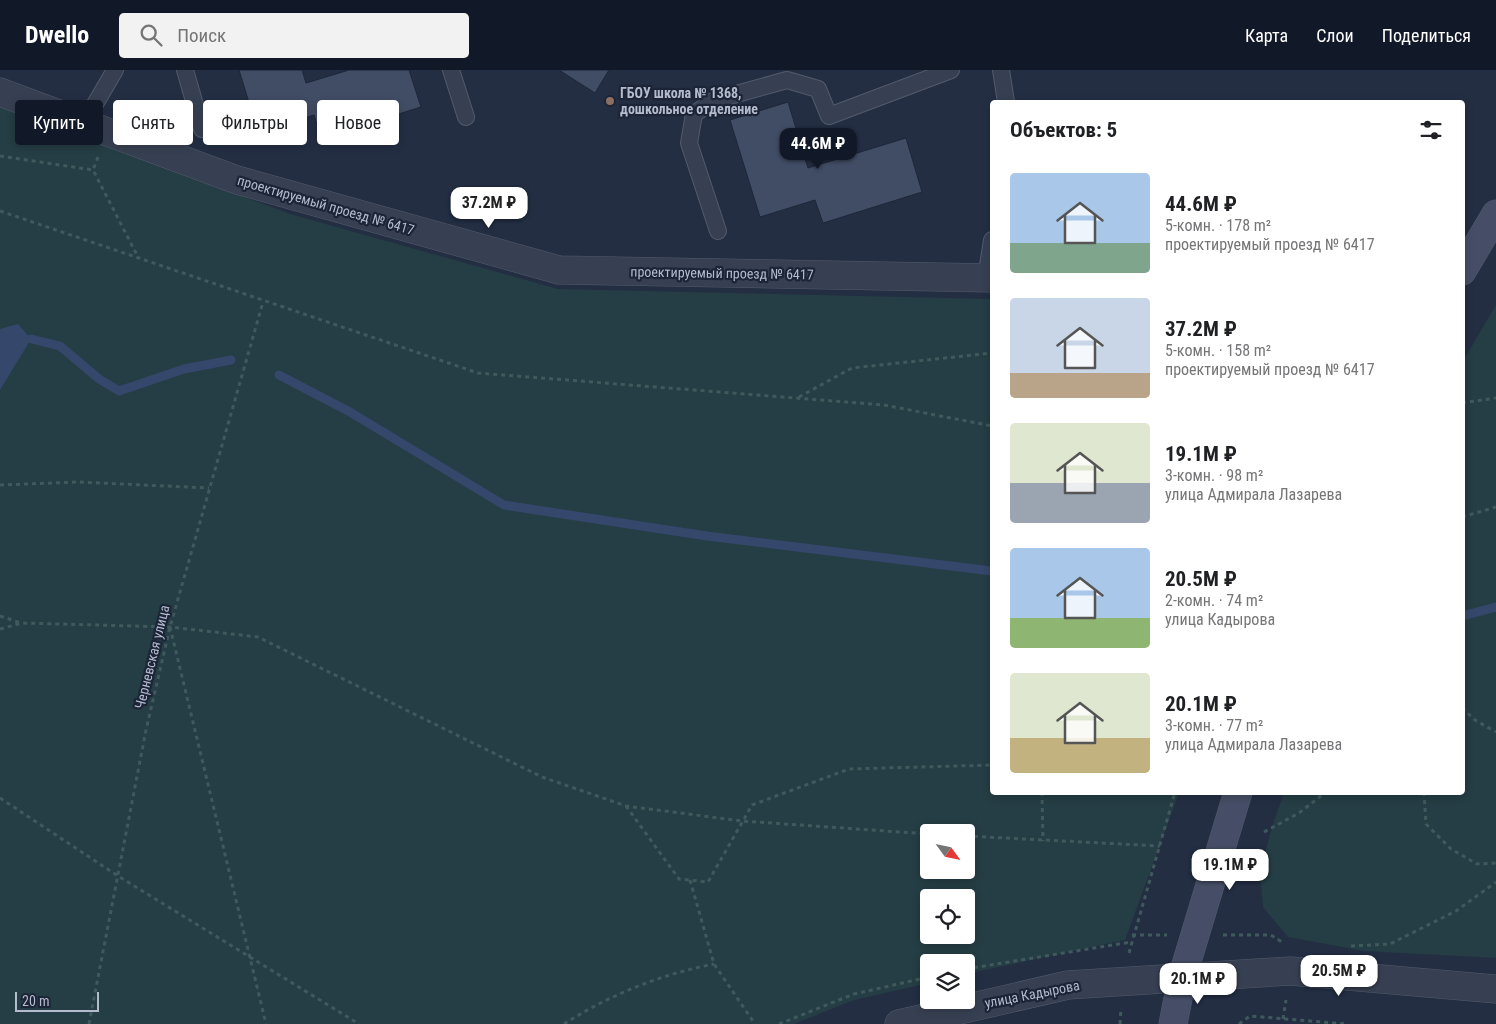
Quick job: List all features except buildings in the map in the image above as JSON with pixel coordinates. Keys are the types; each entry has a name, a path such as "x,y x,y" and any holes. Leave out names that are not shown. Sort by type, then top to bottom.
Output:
{"street":[{"name":"проектируемый проезд № 6417","path":"0,92 22,100"},
{"name":"проектируемый проезд № 6417","path":"103,130 238,180 559,270 989,278"},
{"path":"1465,266 1496,214"},
{"path":"1173,1024 1182,978 1237,795"},
{"name":"улица Кадырова","path":"899,1024 1068,985 1290,971 1496,989"}],"lane":[{"path":"103,104 115,70"},
{"path":"185,70 202,128"},
{"path":"451,70 466,117"},
{"path":"718,232 689,143 694,114 715,100 787,80 818,89 829,116 951,70"},
{"path":"1001,70 1006,100"},
{"path":"989,278 990,265"}],"path":[{"path":"94,145 93,170 138,258"},
{"path":"0,156 93,170"},
{"path":"0,210 263,302 478,373 884,405 990,426"},
{"name":"Черневская улица","path":"89,1024 146,730 170,627 263,302"},
{"path":"797,398 852,368 990,353"},
{"path":"1465,402 1496,398"},
{"path":"0,484 78,482 209,488"},
{"path":"1465,516 1496,507"},
{"path":"0,616 22,623 170,627 258,637 542,777 626,806 742,821 920,833"},
{"path":"0,629 22,623"},
{"path":"170,627 266,1024"},
{"path":"1465,711 1475,720 1496,732"},
{"path":"626,806 679,879 708,882 752,805 849,769 990,765"},
{"path":"1042,795 1043,841"},
{"path":"1120,1024 1123,982 1131,942 1174,795"},
{"path":"1264,832 1299,813 1322,795"},
{"path":"1424,795 1426,824 1451,849 1477,864 1496,863"},
{"path":"0,798 118,876 250,959 359,1024"},
{"path":"975,837 1160,846"},
{"path":"690,880 714,964 755,1024"},
{"path":"1343,946 1390,944 1456,911 1496,882"},
{"path":"975,968 1131,942"},
{"path":"564,1024 592,1006 683,970 714,964"},
{"path":"779,1024 854,994 920,979"},
{"path":"1240,1024 1250,1016 1346,1024"}],"shaded area":[{"path":"0,105 15,111 15,145 103,144 290,214 558,289 990,299 990,795 1178,795 1125,940 975,972 975,954 920,954 920,985 854,1000 794,1024 0,1024"},
{"path":"1496,305 1496,958 1364,951 1288,937 1263,907 1260,872 1272,827 1283,795 1465,795 1465,358"}],"water":[{"path":"18,324 31,339 0,390 0,329"}],"waterway":[{"path":"31,339 60,346 99,379 119,391 184,369 231,360"},
{"path":"279,375 350,412 504,505 707,536 990,571"},
{"path":"1465,615 1496,607"}],"place":[{"name":"ГБОУ школа № 1368, дошкольное отделение","path":"610,101"}]}
